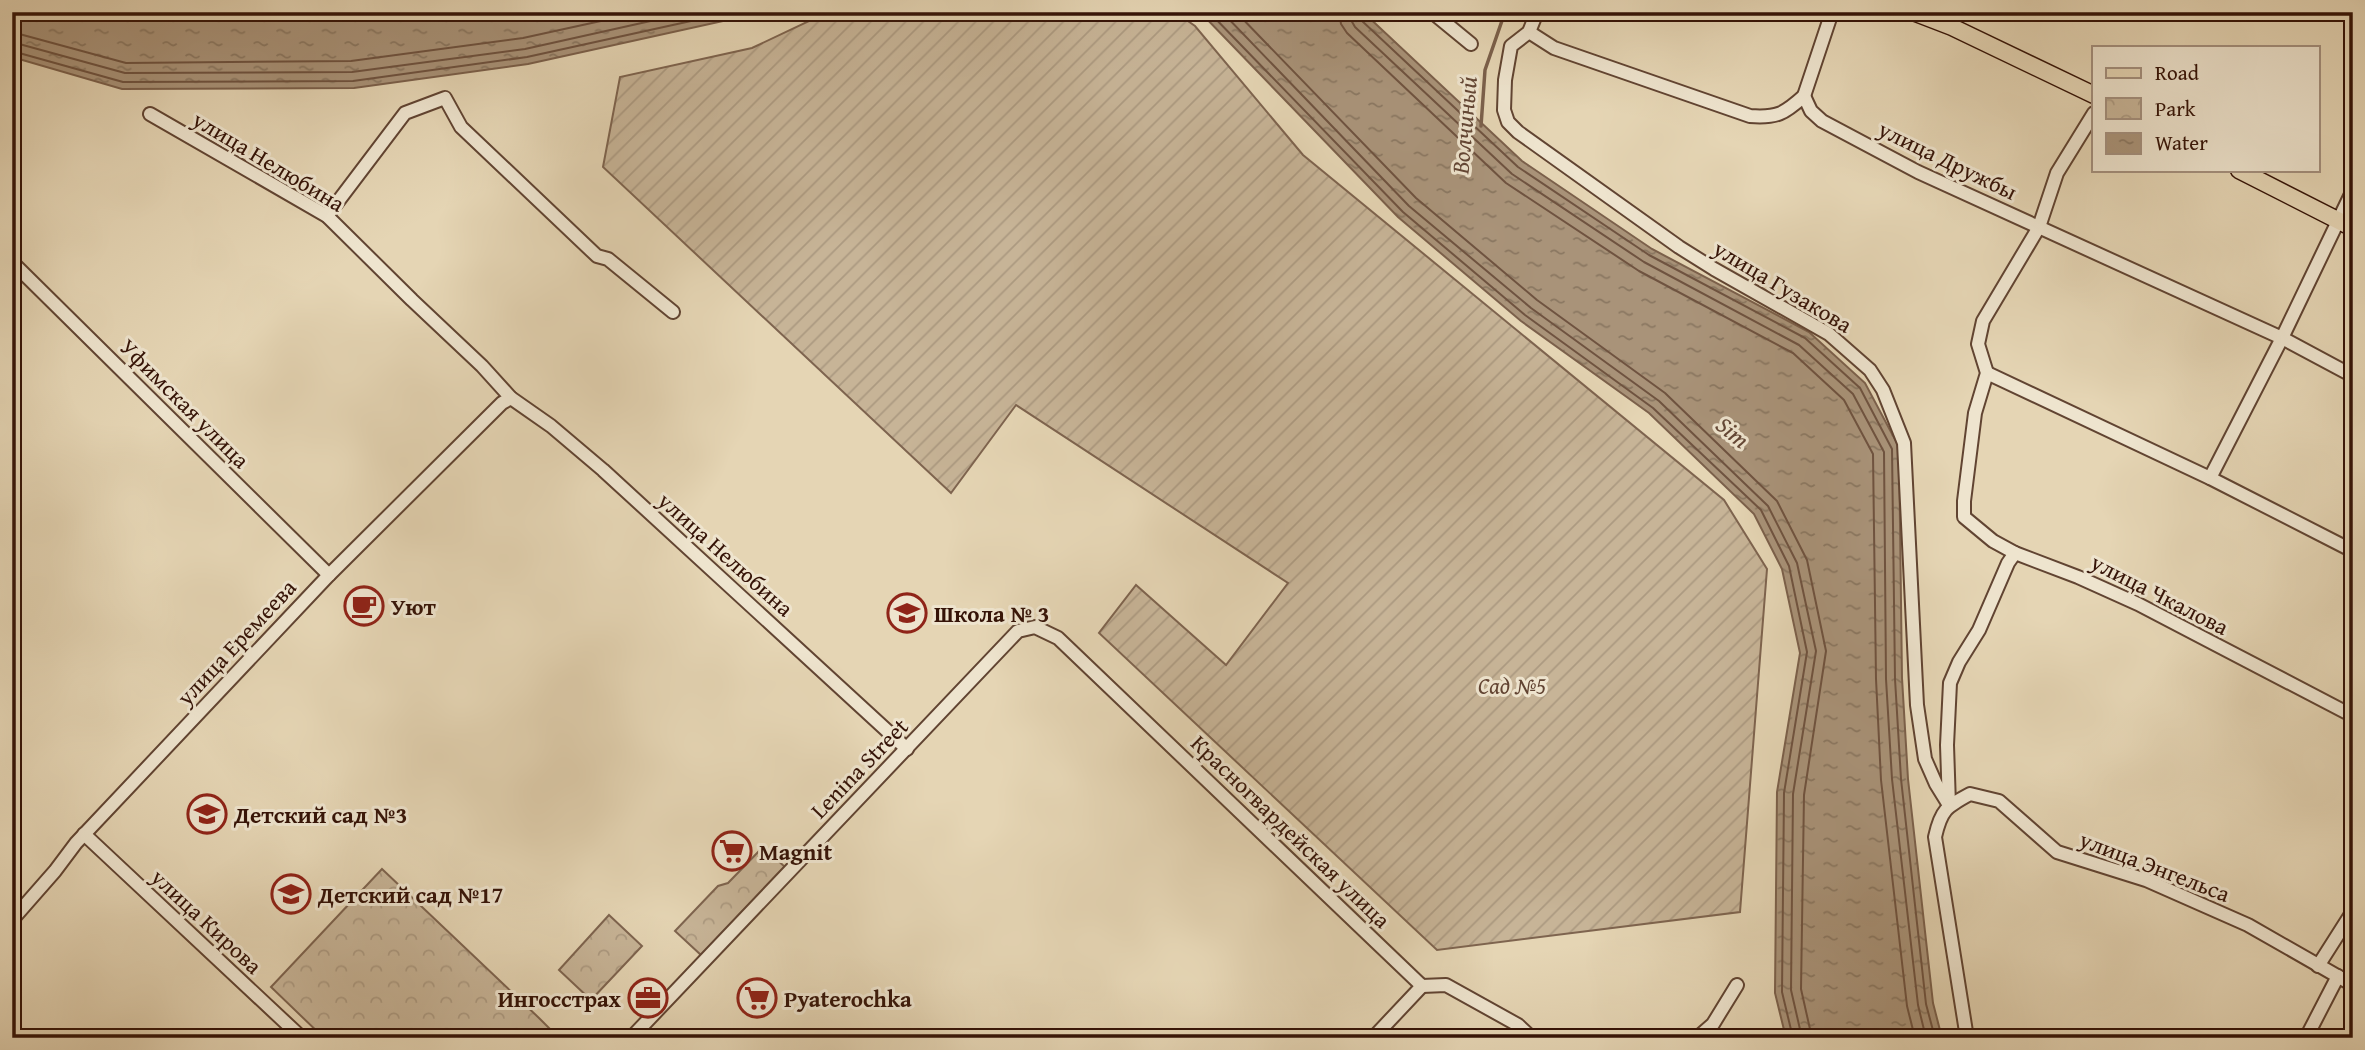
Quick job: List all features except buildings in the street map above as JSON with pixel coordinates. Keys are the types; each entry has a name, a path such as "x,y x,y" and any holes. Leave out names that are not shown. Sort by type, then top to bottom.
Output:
{"main road":[{"path":"1913,12 1952,27 2092,94"},
{"path":"2243,172 2346,224"}],"street":[{"path":"1432,12 1471,44"},
{"name":"улица Гузакова","path":"1538,12 1530,32 1511,46 1505,80 1504,110 1508,122 1536,146 1679,247 1714,270 1829,334 1870,370 1883,390 1905,443 1917,705 1925,760 1949,805"},
{"path":"1530,32 1554,48 1579,58 1750,116 1772,118 1788,111 1804,96 1832,12"},
{"name":"улица Дружбы","path":"1804,96 1811,111 1822,121 1918,172 2282,338 2353,376"},
{"path":"327,216 405,113 445,98 461,127 597,256 608,259 673,313"},
{"name":"улица Нелюбина","path":"150,114 327,216 482,366 506,400 551,426 603,470 906,749"},
{"path":"2092,116 2057,173 2039,227 1983,321 1978,344 1987,373 2210,478 2353,551"},
{"path":"2210,478 2282,338 2346,224 2353,190"},
{"name":"Уфимская улица","path":"12,262 329,575"},
{"name":"улица Чкалова","path":"1987,373 1975,413 1964,517 1993,541 2015,553 2138,604 2353,716"},
{"name":"улица Еремеева","path":"12,920 84,834 329,575 506,400"},
{"path":"1967,1038 1935,837 1939,817 1949,805 1947,745 1950,683 1959,662 1979,630 2008,563 2015,553"},
{"name":"Lenina Street","path":"631,1038 1018,631 1035,627"},
{"name":"Красногвардейская улица","path":"1035,627 1058,638 1422,986"},
{"name":"улица Энгельса","path":"1949,805 1970,794 1999,801 2057,852 2159,886 2248,925 2353,985"},
{"name":"улица Кирова","path":"84,834 302,1038"},
{"path":"2319,966 2353,911"},
{"path":"2306,1038 2338,975"},
{"path":"1373,1038 1422,986 1446,985 1518,1025 1532,1038"},
{"path":"1697,1038 1713,1024 1737,985"}],"green space":[{"name":"Сад №5","path":"828,12 1175,12 1195,26 1303,155 1724,500 1767,569 1740,912 1437,950 1099,633 1136,585 1226,665 1288,583 1016,405 951,493 603,167 620,77 752,48"},
{"path":"763,847 785,867 701,955 675,931 718,886 728,883"},
{"path":"382,869 559,1038 324,1038 271,987"},
{"path":"609,915 642,946 591,1000 559,970"}],"water":[{"path":"12,12 764,12 528,64 354,88 122,89 12,57"},
{"name":"Sim","path":"1200,12 1363,12 1522,161 1652,249 1809,332 1865,383 1899,447 1902,678 1908,779 1933,1003 1942,1038 1786,1038 1775,993 1777,792 1800,653 1782,569 1754,514 1649,413 1521,321 1398,217"}],"waterway":[{"name":"Волчиный","path":"1481,126 1485,70 1505,12"}],"place":[{"name":"Уют","path":"364,606"},
{"name":"Школа № 3","path":"907,613"},
{"name":"Детский сад №3","path":"207,814"},
{"name":"Magnit","path":"732,851"},
{"name":"Детский сад №17","path":"291,894"},
{"name":"Ингосстрах","path":"648,998"},
{"name":"Pyaterochka","path":"757,998"}]}
